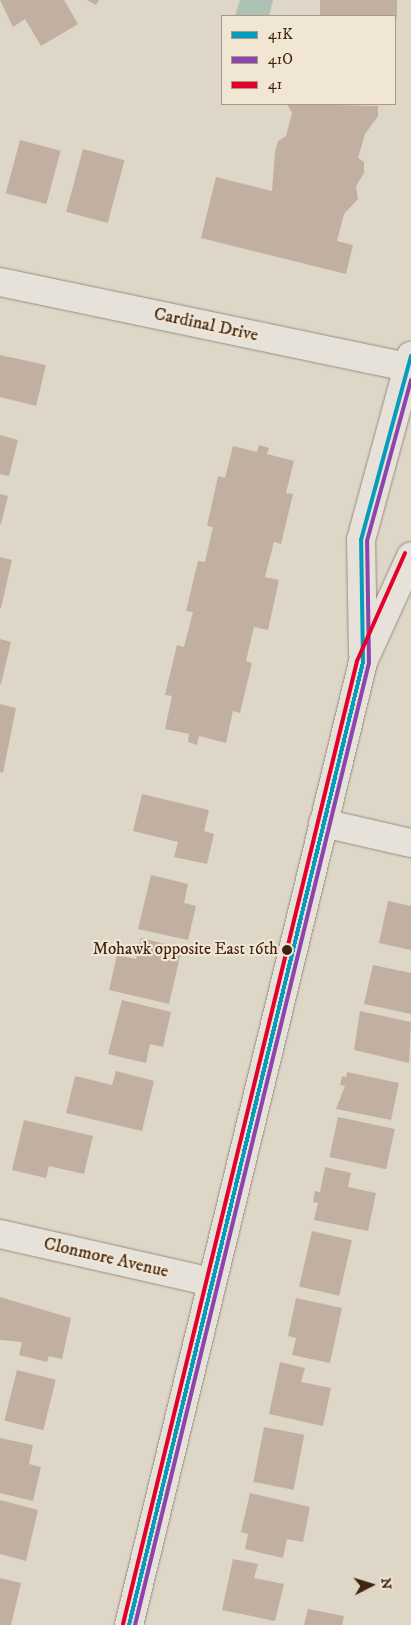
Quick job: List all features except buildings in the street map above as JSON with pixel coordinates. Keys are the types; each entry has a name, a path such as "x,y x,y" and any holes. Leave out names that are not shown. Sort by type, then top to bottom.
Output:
{"main road":[{"name":"Cardinal Drive","path":"0,282 410,364"},
{"path":"363,662 362,540 410,364"},
{"path":"129,1625 363,662 411,556"},
{"path":"323,823 411,843"},
{"name":"Clonmore Avenue","path":"0,1234 212,1282"}],"shaded area":[{"path":"240,0 273,0 269,15 235,15"}],"transit line":[{"name":"41K","path":"129,1625 363,662 361,540 411,356"},
{"name":"41O","path":"135,1625 369,663 367,541 411,380"},
{"name":"41","path":"123,1624 357,661 405,553"}],"place":[{"name":"Mohawk opposite East 16th","path":"287,950"}]}
